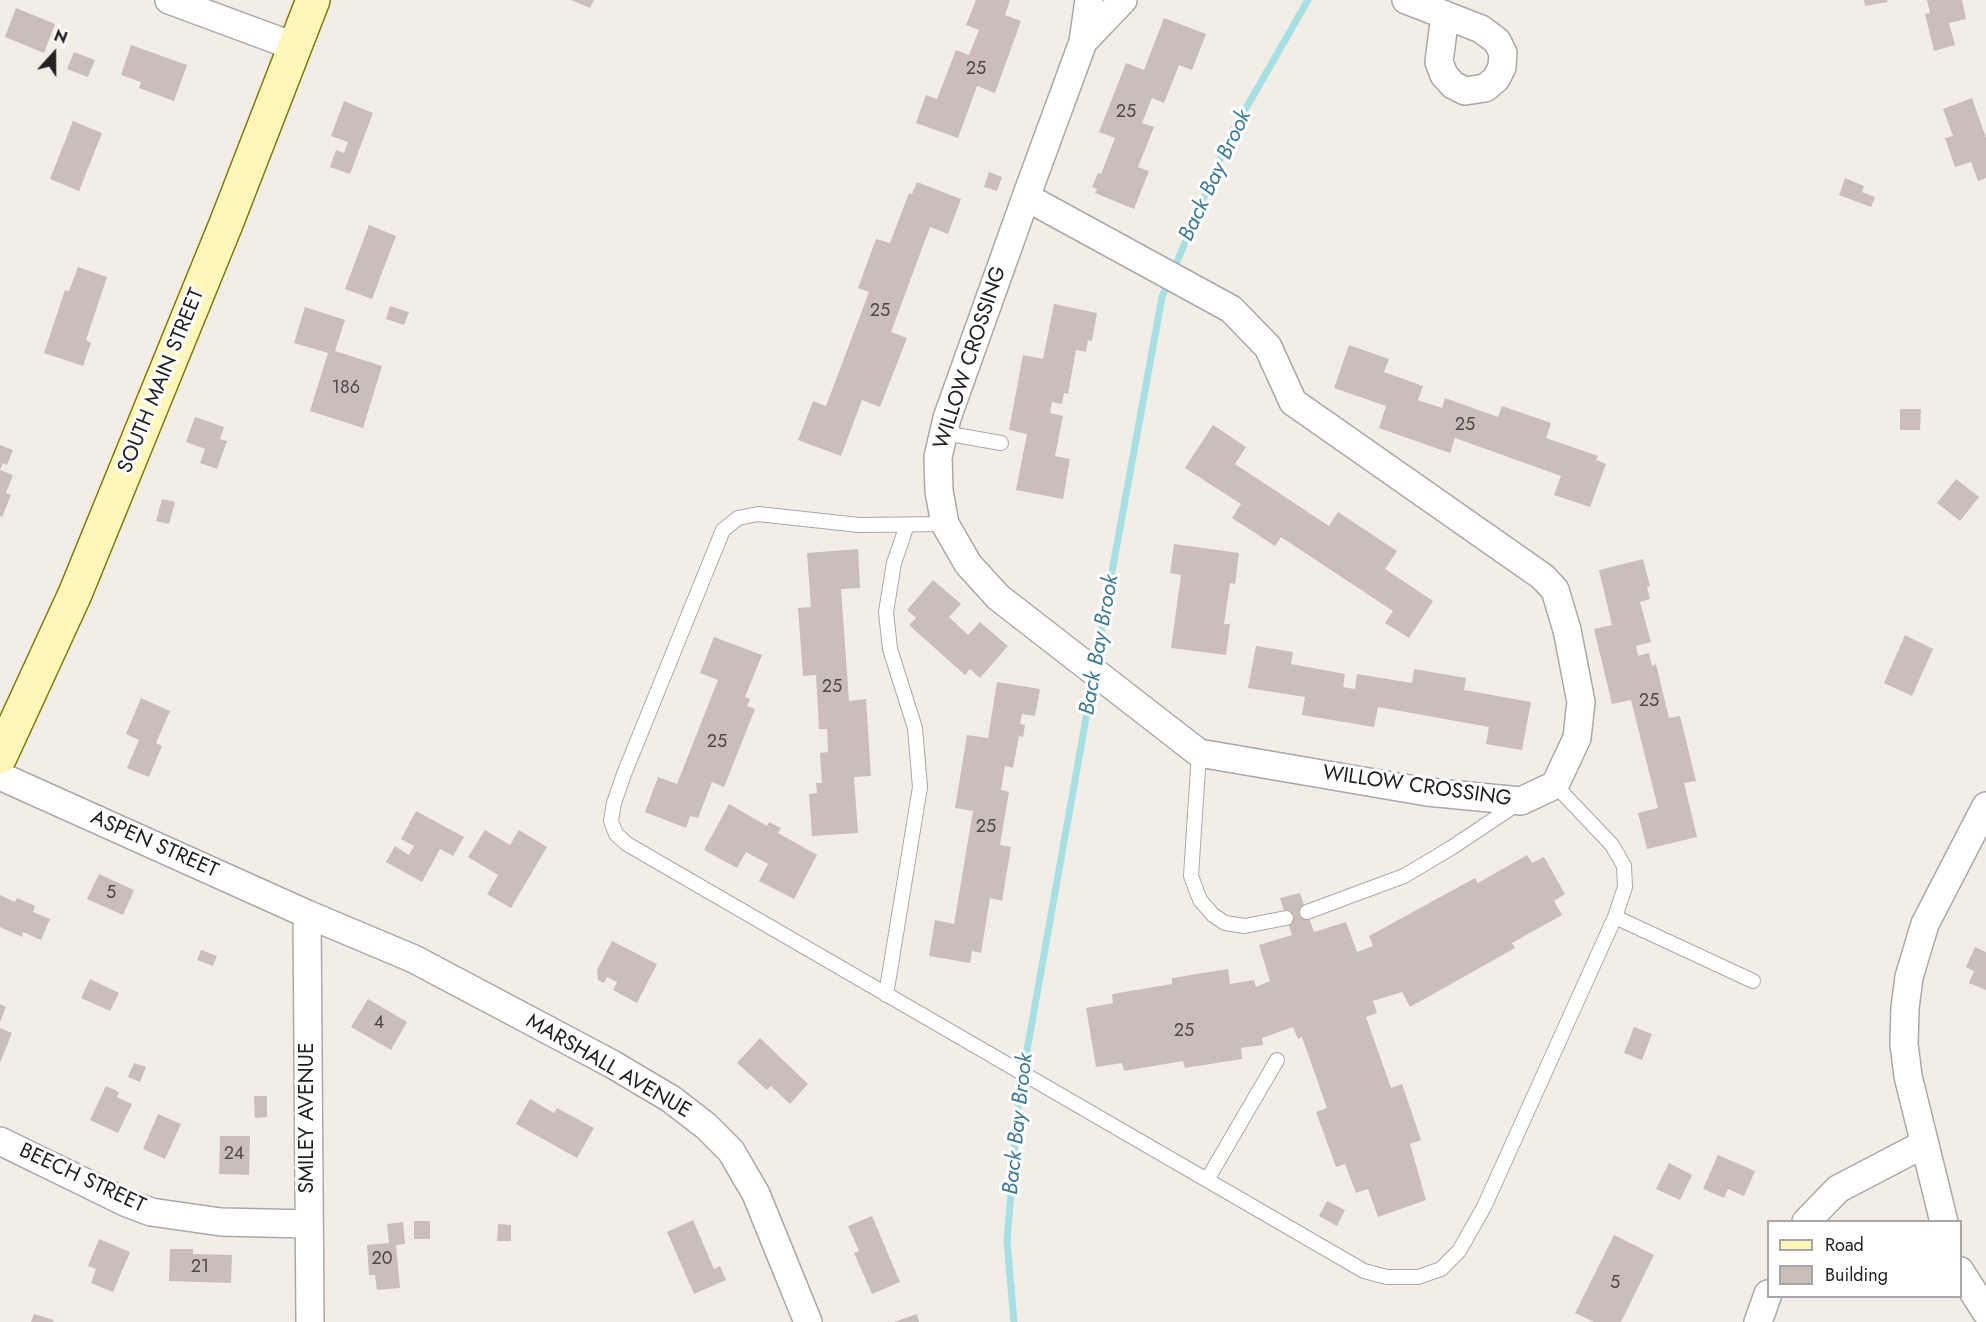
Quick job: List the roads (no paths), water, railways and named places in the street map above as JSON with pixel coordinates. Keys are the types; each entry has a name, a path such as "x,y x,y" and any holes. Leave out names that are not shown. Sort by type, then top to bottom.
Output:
{"main road":[{"name":"SOUTH MAIN STREET","path":"0,757 75,594 313,0"}],"street":[{"path":"169,0 296,47"},
{"name":"WILLOW CROSSING","path":"1089,0 1083,42 944,433 938,457 939,491 945,524 969,564 998,597 1199,753 1427,792 1521,801 1555,785"},
{"name":"WILLOW CROSSING","path":"1083,42 1123,0"},
{"path":"1406,0 1445,15"},
{"path":"1026,197 1231,309 1254,330 1268,347 1293,402 1543,577 1555,590 1567,630 1581,702 1577,738 1555,785"},
{"name":"ASPEN STREET","path":"0,776 307,914"},
{"path":"1944,1220 1908,1076 1904,1044 1909,977 1925,924 1977,843 1986,806"},
{"name":"SMILEY AVENUE","path":"307,914 309,1322"},
{"name":"MARSHALL AVENUE","path":"307,914 424,964 612,1064 671,1099 706,1126 731,1151 756,1194 808,1322"},
{"name":"BEECH STREET","path":"0,1141 127,1203 151,1212 221,1222 309,1224"},
{"path":"1807,1220 1838,1189 1924,1144"},
{"path":"1962,1274 1986,1312"},
{"path":"1758,1322 1767,1297"}],"lane":[{"path":"944,433 1001,443"},
{"path":"945,524 859,525 758,514 738,518 723,530 624,774 614,803 611,821 616,834 627,844 1364,1271 1387,1277 1418,1277 1441,1269 1459,1251 1484,1207 1616,917 1625,887 1624,866 1612,845 1555,785"},
{"path":"886,994 920,787 915,728 890,649 886,612 894,563 907,525"},
{"path":"1199,753 1191,876 1200,900 1213,915 1225,923 1245,926 1286,918"},
{"path":"1306,912 1404,876 1521,801"},
{"path":"1616,917 1753,981"},
{"path":"1207,1180 1277,1060"}],"waterway":[{"name":"Back Bay Brook","path":"1173,271 1229,138 1308,0"},
{"name":"Back Bay Brook","path":"1095,665 1162,297 1169,281"},
{"name":"Back Bay Brook","path":"1014,1322 1007,1241 1019,1095 1093,679"}]}
